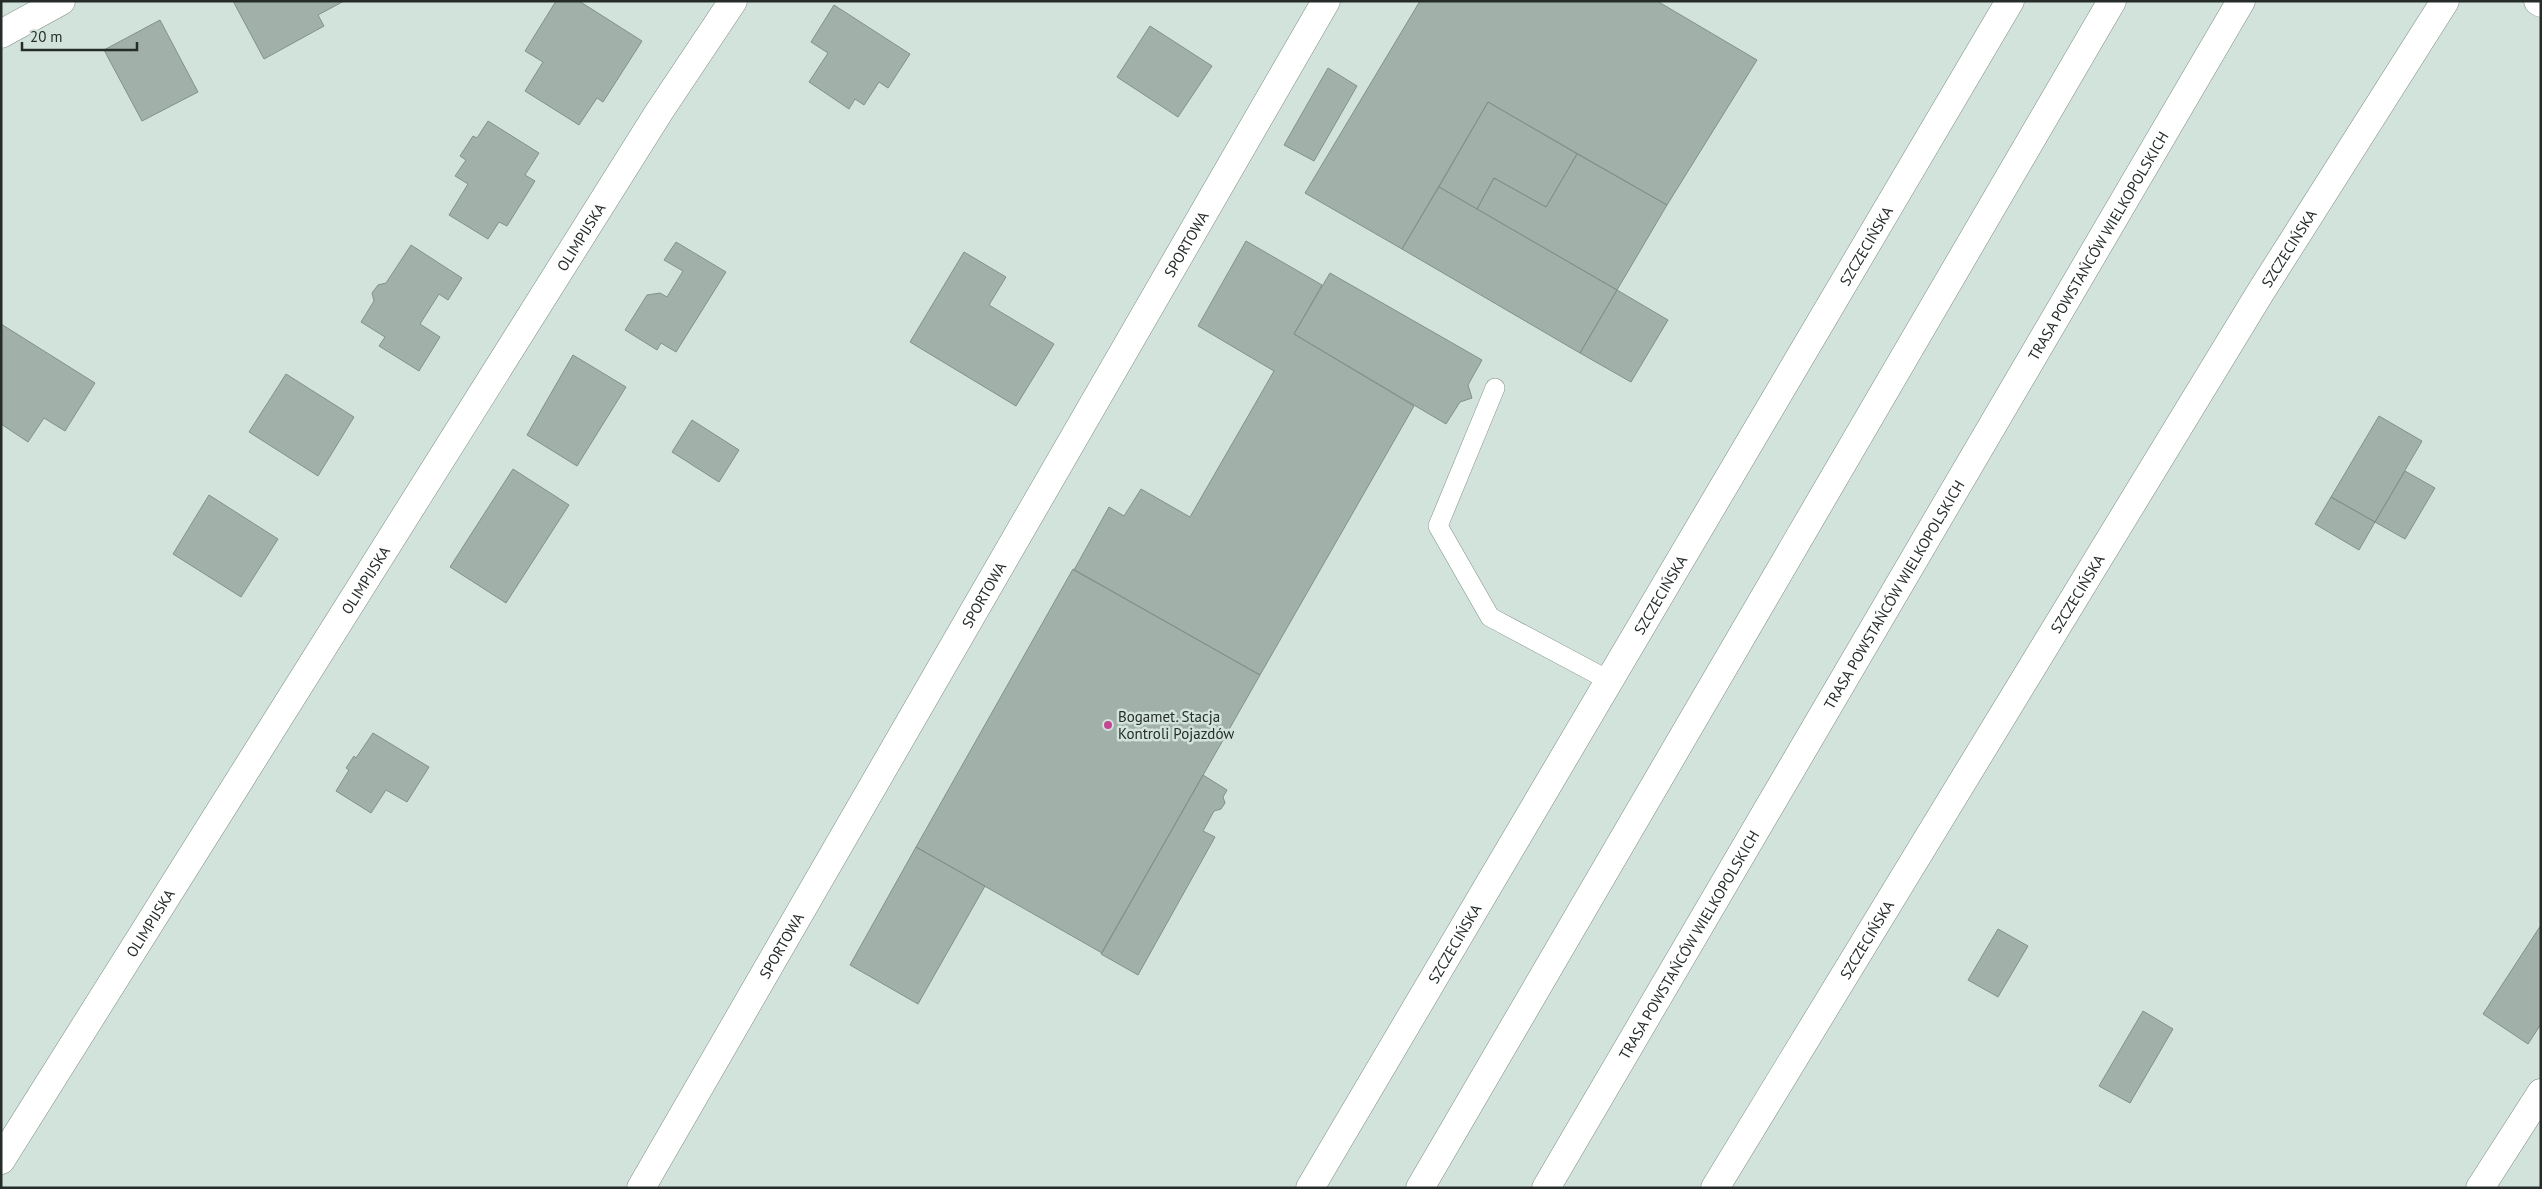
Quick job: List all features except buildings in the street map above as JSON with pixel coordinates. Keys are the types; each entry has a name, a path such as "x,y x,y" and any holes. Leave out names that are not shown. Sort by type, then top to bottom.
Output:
{"main road":[{"path":"1,34 61,1"},
{"name":"OLIMPIJSKA","path":"1,1160 654,120 733,1"},
{"name":"SPORTOWA","path":"641,1188 1326,1"},
{"name":"SZCZECIŃSKA","path":"1310,1188 2010,1"},
{"path":"1420,1188 2112,1"},
{"name":"TRASA POWSTAŃCÓW WIELKOPOLSKICH","path":"1546,1188 2241,1"},
{"name":"SZCZECIŃSKA","path":"1715,1188 2255,301 2445,1"},
{"path":"2480,1188 2541,1093"}],"lane":[{"path":"1495,388 1438,526 1490,617 1610,681"}],"place":[{"name":"Bogamet. Stacja Kontroli Pojazdów","path":"1108,725"}]}
